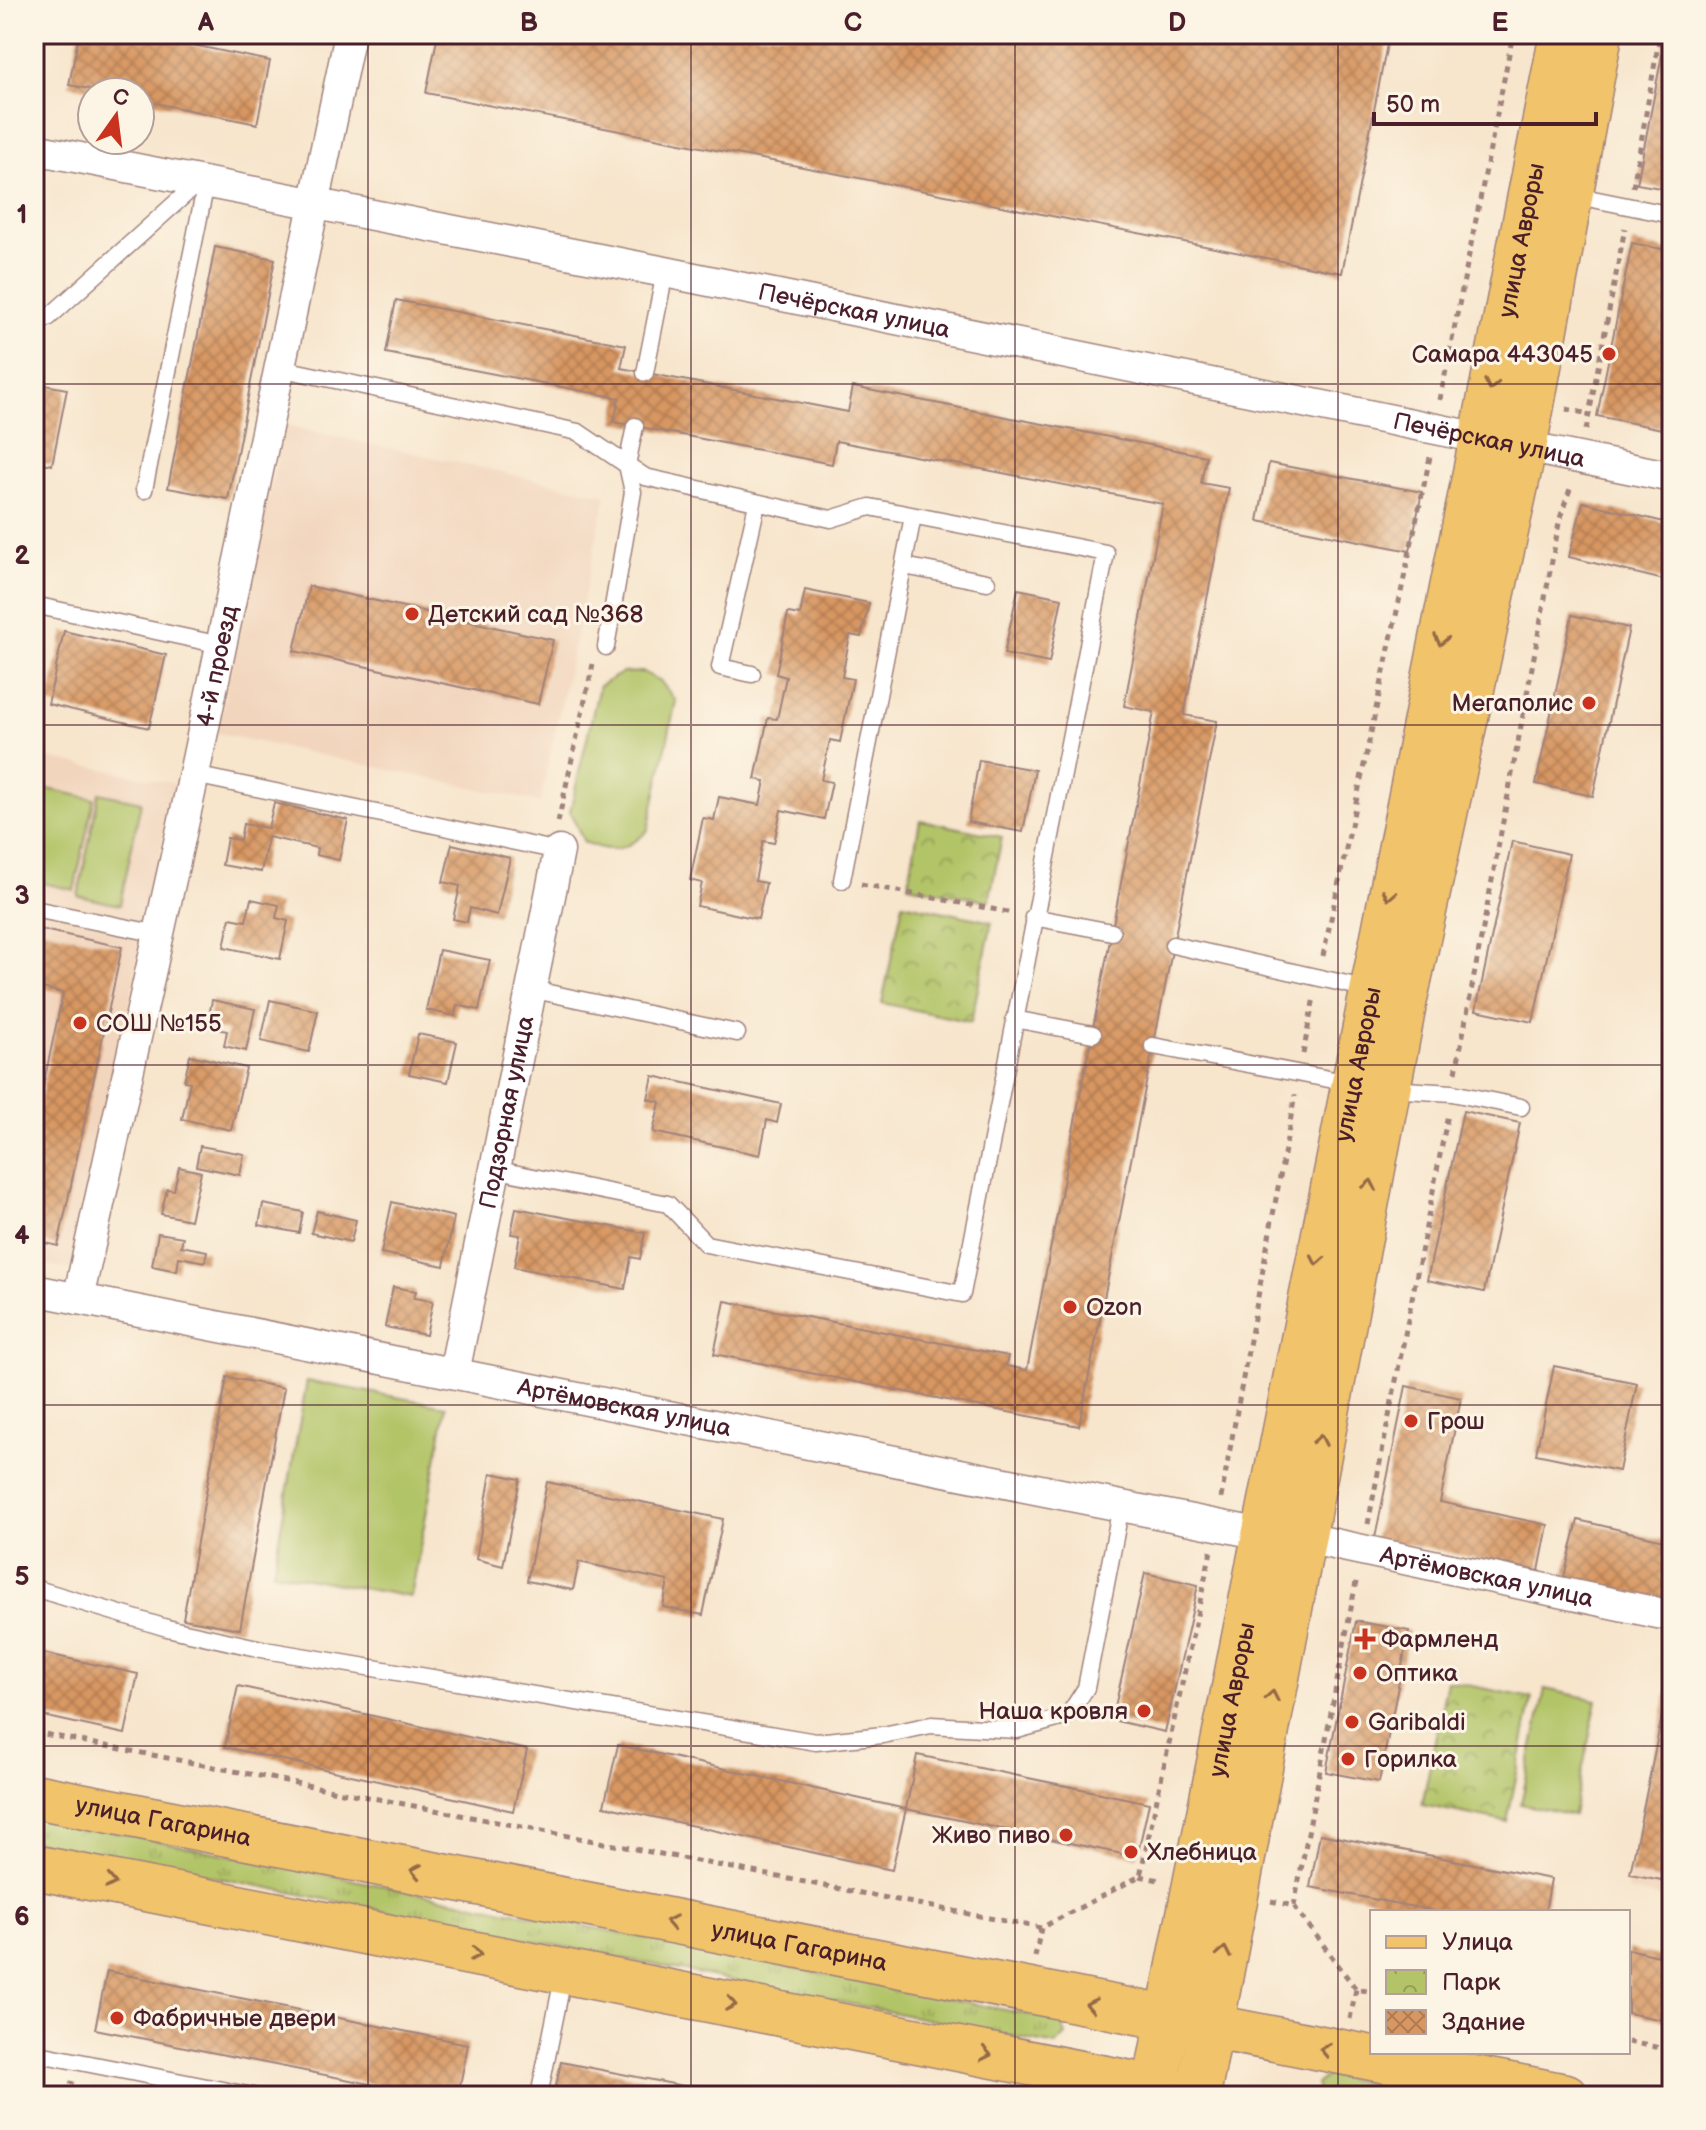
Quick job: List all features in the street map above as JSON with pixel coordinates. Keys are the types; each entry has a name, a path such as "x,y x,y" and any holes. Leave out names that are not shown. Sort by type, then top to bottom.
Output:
{"main road":[{"name":"улица Авроры","path":"1370,1086 1370,990 1562,34"},
{"name":"улица Авроры","path":"1154,2092 1167,2020 1282,1535 1370,1086 1524,448 1600,34"},
{"name":"улица Авроры","path":"1198,2096 1282,1535"},
{"name":"улица Гагарина","path":"34,1796 1566,2096"},
{"path":"34,1867 564,1971 1154,2092 1198,2096"}],"street":[{"name":"4-й проезд","path":"78,1299 194,775 350,34"},
{"name":"Печёрская улица","path":"34,149 665,272 1672,477"},
{"name":"Подзорная улица","path":"454,1373 559,851"},
{"name":"Артёмовская улица","path":"34,1290 1216,1525 1362,1550 1672,1616"}],"lane":[{"path":"34,315 48,318 203,182"},
{"path":"144,490 203,182"},
{"path":"1571,195 1672,215"},
{"path":"645,373 665,272"},
{"path":"279,368 578,432 645,477 757,504 831,519 870,507 1106,553 962,1294 706,1244 668,1204 493,1169"},
{"path":"606,647 633,492 627,465 635,426"},
{"path":"752,674 720,667 757,504"},
{"path":"842,880 913,516"},
{"path":"904,566 987,582"},
{"path":"34,605 221,645"},
{"path":"194,775 559,851"},
{"path":"34,909 159,934"},
{"path":"1033,917 1112,932"},
{"path":"1173,945 1319,975 1370,990"},
{"path":"530,989 737,1033"},
{"path":"1014,1019 1093,1034"},
{"path":"1153,1046 1299,1075 1370,1086 1452,1093 1521,1107"},
{"path":"34,1588 167,1628 271,1651 816,1742 883,1735 931,1725 1017,1730 1068,1716 1086,1688 1121,1506"},
{"path":"539,2096 564,1971"},
{"path":"34,2053 253,2096"}],"path":[{"path":"34,1732 1041,1928 1140,1876 1216,1525 1299,1075 1435,429 1513,34"},
{"path":"1370,1992 1356,1989 1294,1906 1560,518 1580,458 1660,34"},
{"path":"559,851 558,819 593,664 606,647"},
{"path":"842,880 1033,917"},
{"path":"1029,1993 1041,1928"},
{"path":"1630,2042 1672,2050"}],"shaded area":[{"name":"Детский сад №368","path":"284,425 606,495 540,802 217,733"},
{"name":"СОШ №155","path":"34,755 175,784 74,1270 34,1262"},
{"path":"1672,1665 1672,1900 1627,1890"}],"green space":[{"path":"643,672 661,682 676,701 648,830 626,846 602,848 584,842 570,812 599,686 622,673"},
{"path":"34,786 94,799 74,890 34,881"},
{"path":"99,793 141,802 120,905 78,896"},
{"path":"920,820 1002,837 989,901 908,885"},
{"path":"903,903 992,922 971,1022 882,1003"},
{"path":"307,1381 446,1406 411,1597 273,1572"},
{"path":"1447,1681 1532,1698 1507,1822 1422,1805"},
{"path":"1545,1689 1597,1700 1573,1815 1521,1804"},
{"path":"34,1816 1060,2021 1066,2035 1056,2045 34,1841"},
{"path":"1327,2075 1434,2096 1319,2096 1316,2084"}],"building":[{"path":"79,34 140,34 270,61 257,124 156,103 156,76 76,76 76,86 69,85"},
{"path":"438,34 1389,34 1342,273 426,93"},
{"path":"1666,34 1672,34 1672,190 1637,184"},
{"path":"1632,243 1672,251 1672,344 1667,367 1672,368 1672,431 1597,416"},
{"path":"215,247 275,259 228,499 168,488"},
{"path":"396,300 626,345 621,368 848,412 853,387 1206,456 1201,483 1229,488 1184,715 1217,721 1079,1426 714,1354 725,1301 1008,1356 1006,1366 1027,1370 1154,712 1124,706 1163,504 836,441 832,464 614,422 619,398 386,353"},
{"path":"34,383 67,389 52,465 34,461"},
{"path":"1269,463 1422,492 1410,551 1258,521"},
{"path":"1583,502 1672,524 1672,582 1569,557"},
{"path":"309,586 553,640 538,704 294,651"},
{"path":"1018,589 1062,598 1049,663 1004,654"},
{"path":"805,590 869,603 861,637 850,635 842,677 853,679 840,742 830,740 821,780 832,782 824,819 781,810 774,843 763,841 755,881 766,883 758,919 697,906 702,883 690,880 703,818 714,820 719,797 760,805 765,781 755,779 768,718 777,719 786,677 776,674 788,613 800,615"},
{"path":"1572,615 1629,628 1593,796 1536,784"},
{"path":"64,631 166,655 149,728 48,704"},
{"path":"979,760 1035,770 1023,832 968,822"},
{"path":"274,803 348,820 339,860 316,855 317,848 268,837 261,872 222,865 227,838 240,840 243,824 268,828"},
{"path":"1512,841 1569,854 1533,1022 1476,1010"},
{"path":"452,844 510,858 497,915 470,908 467,922 453,919 460,886 443,882"},
{"path":"251,899 279,905 276,918 288,921 280,959 224,947 230,918 246,921"},
{"path":"34,928 122,947 58,1246 34,1240 34,1129 63,993 34,986"},
{"path":"439,950 490,960 479,1010 457,1005 455,1016 426,1010"},
{"path":"212,1000 255,1009 246,1051 224,1046 227,1031 207,1027"},
{"path":"270,1000 318,1011 309,1052 261,1041"},
{"path":"418,1034 457,1042 448,1082 409,1074"},
{"path":"190,1055 246,1068 231,1130 182,1119 190,1082 184,1081"},
{"path":"653,1076 781,1104 777,1123 767,1120 760,1155 653,1132 660,1102 648,1099"},
{"path":"1463,1111 1520,1123 1484,1292 1427,1280"},
{"path":"200,1146 244,1154 240,1175 196,1166"},
{"path":"179,1167 201,1172 190,1220 161,1214 167,1189 174,1190"},
{"path":"392,1202 454,1217 444,1266 381,1253"},
{"path":"263,1204 303,1212 299,1233 259,1225"},
{"path":"516,1208 645,1233 640,1259 631,1257 625,1289 514,1267 520,1235 511,1234"},
{"path":"317,1211 356,1220 351,1242 311,1233"},
{"path":"158,1233 183,1237 181,1246 207,1251 205,1262 179,1257 177,1271 152,1266"},
{"path":"393,1287 416,1291 414,1298 433,1301 426,1335 385,1327"},
{"path":"1554,1366 1637,1383 1619,1471 1536,1454"},
{"path":"227,1377 284,1388 240,1629 183,1619"},
{"path":"1406,1386 1461,1398 1440,1502 1548,1525 1539,1571 1375,1538"},
{"path":"491,1473 520,1479 503,1566 476,1559"},
{"path":"547,1482 723,1519 703,1615 663,1607 668,1581 579,1562 573,1590 527,1581"},
{"path":"1578,1520 1672,1542 1672,1603 1564,1577"},
{"path":"1145,1573 1198,1585 1165,1732 1112,1720"},
{"path":"1356,1621 1409,1631 1379,1782 1326,1772"},
{"path":"34,1651 138,1674 125,1734 34,1714"},
{"path":"1671,1671 1672,1855 1667,1881 1630,1874"},
{"path":"238,1686 527,1750 513,1811 225,1747"},
{"path":"618,1745 906,1809 892,1870 604,1806"},
{"path":"917,1755 1149,1803 1137,1857 906,1809"},
{"path":"1320,1834 1551,1879 1545,1910 1430,1910 1310,1887"},
{"path":"1630,1949 1672,1959 1672,2022 1630,2013"},
{"path":"107,1971 468,2044 458,2096 430,2096 95,2029"},
{"path":"561,2062 729,2095 729,2096 554,2096"}],"place":[{"name":"Самара 443045","path":"1609,354"},
{"name":"Детский сад №368","path":"412,614"},
{"name":"Мегаполис","path":"1589,703"},
{"name":"СОШ №155","path":"80,1023"},
{"name":"Ozon","path":"1070,1307"},
{"name":"Грош","path":"1411,1421"},
{"name":"Фармленд","path":"1365,1639"},
{"name":"Оптика","path":"1360,1673"},
{"name":"Наша кровля","path":"1144,1711"},
{"name":"Garibaldi","path":"1352,1722"},
{"name":"Горилка","path":"1348,1759"},
{"name":"Живо пиво","path":"1066,1835"},
{"name":"Хлебница","path":"1131,1852"},
{"name":"Фабричные двери","path":"117,2018"}]}
